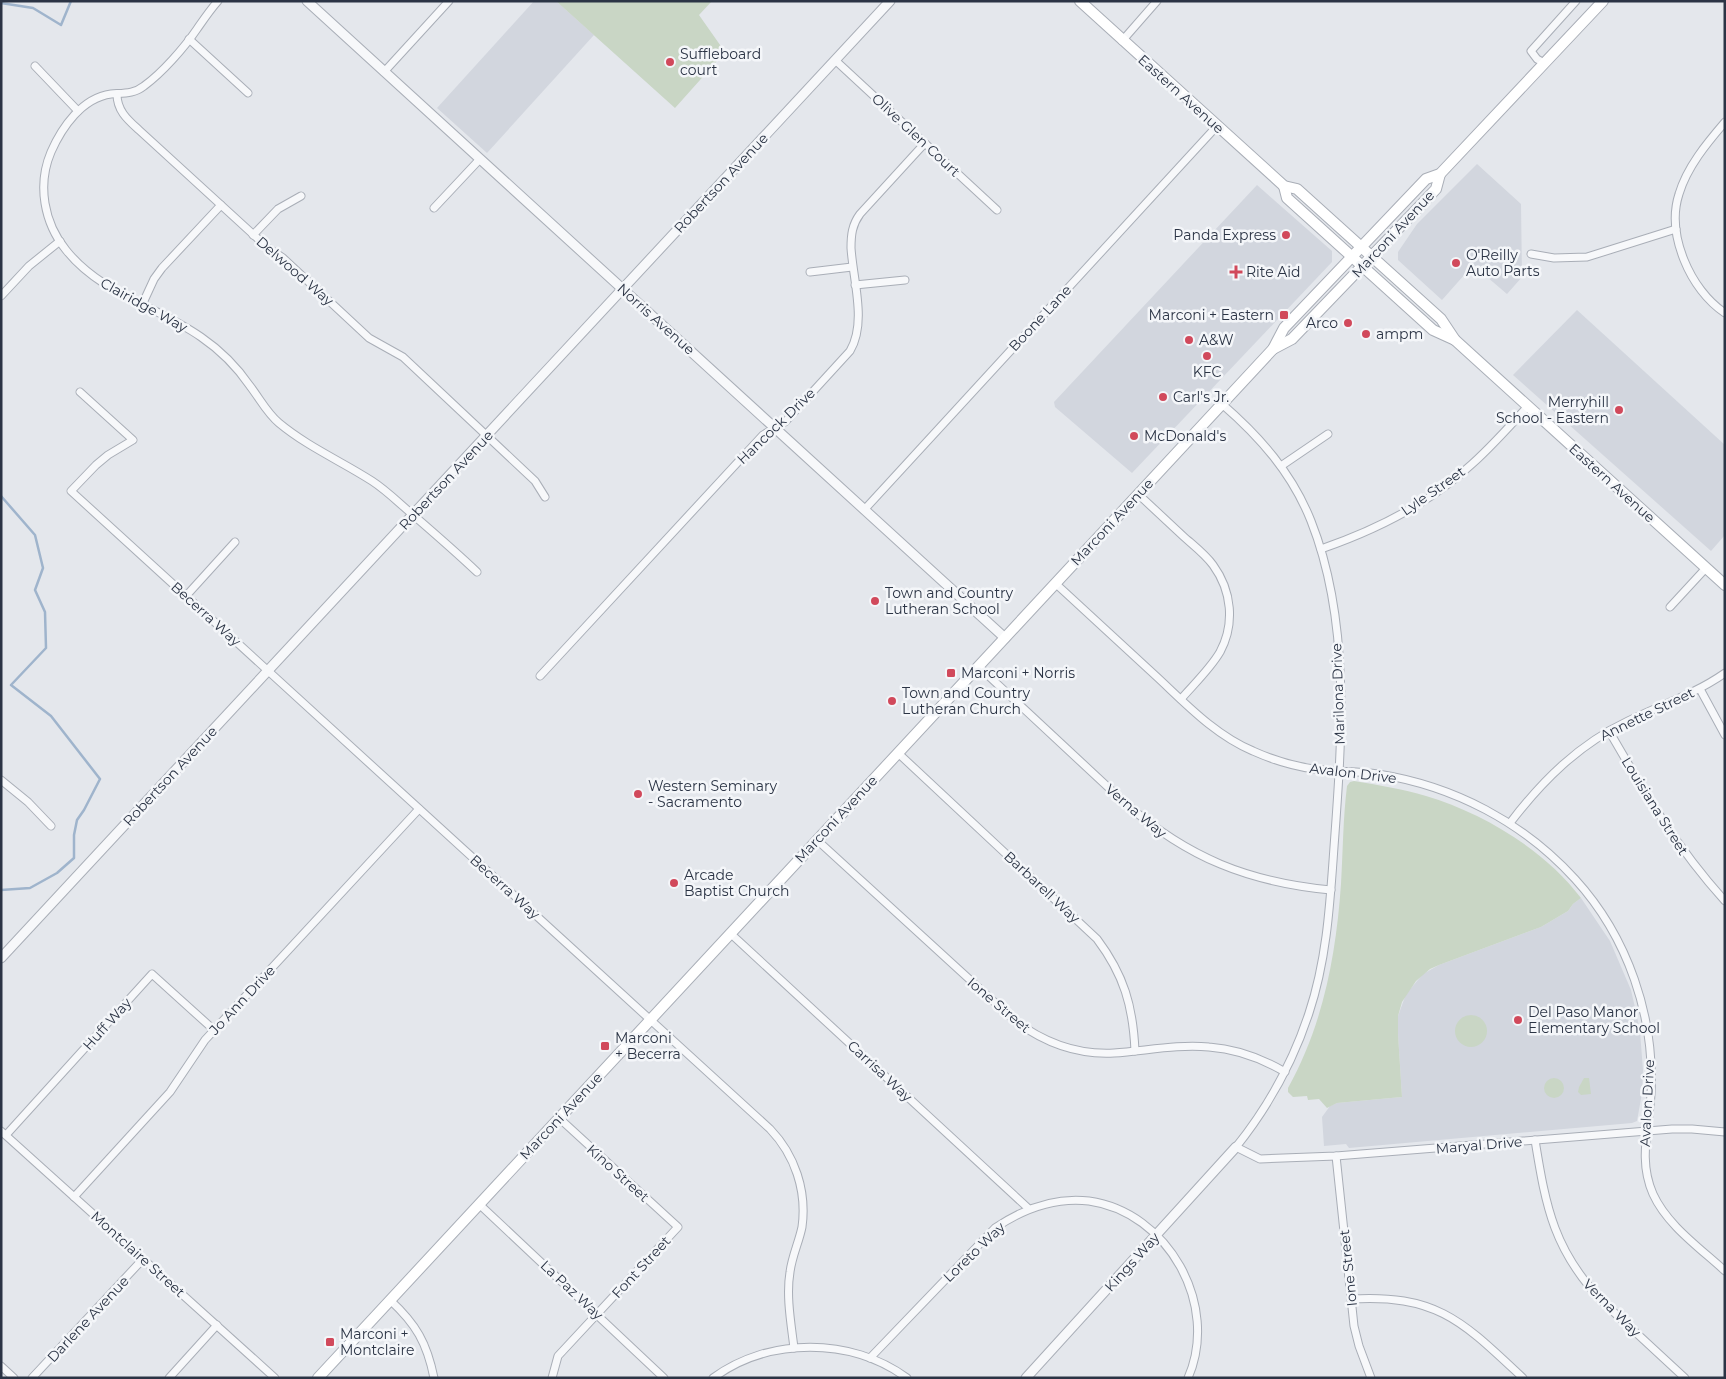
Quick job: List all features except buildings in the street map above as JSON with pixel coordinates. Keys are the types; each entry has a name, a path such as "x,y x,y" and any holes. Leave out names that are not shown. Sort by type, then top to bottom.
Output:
{"main road":[{"name":"Eastern Avenue","path":"1080,1 1284,186 1296,189 1372,256 1441,319 1455,340 1725,585"},
{"name":"Marconi Avenue","path":"318,1378 1273,349 1284,328 1426,179 1440,174 1603,1"},
{"name":"Marconi Avenue","path":"1273,349 1292,339 1436,189 1440,174"},
{"name":"Eastern Avenue","path":"1284,186 1287,198 1433,330 1455,340"}],"street":[{"name":"Clairidge Way","path":"218,1 189,40 146,85 135,92 93,99 78,111 59,136 51,153 44,179 48,218 60,241 87,272 142,305 174,320 214,347 238,370 277,421 307,444 373,482 477,572"},
{"name":"Norris Avenue","path":"306,1 1005,638"},
{"path":"384,72 448,1"},
{"name":"Robertson Avenue","path":"1,958 890,1"},
{"path":"1122,41 1157,1"},
{"path":"1544,63 1536,58 1531,51 1576,1"},
{"path":"189,40 248,92"},
{"name":"Olive Glen Court","path":"835,60 997,210"},
{"path":"35,66 78,111"},
{"name":"Delwood Way","path":"118,94 120,108 126,118 253,235 283,258 369,338 403,357 535,481 545,497"},
{"path":"1725,122 1707,145 1683,182 1675,215 1676,230 1685,264 1692,278 1710,301 1725,313"},
{"name":"Boone Lane","path":"864,510 1217,126"},
{"name":"Hancock Drive","path":"540,676 763,434 785,422 853,346 859,323 852,267 851,236 857,219 925,143"},
{"path":"434,208 480,159"},
{"path":"253,235 278,209 301,196"},
{"path":"142,305 158,273 221,205"},
{"path":"1531,254 1554,258 1574,258 1600,254 1676,230"},
{"path":"1,296 29,266 60,241"},
{"path":"810,272 852,267"},
{"path":"855,285 905,280"},
{"name":"Becerra Way","path":"80,392 133,440 108,455 71,491 770,1129 785,1148 796,1169 802,1198 803,1216 788,1286 794,1348"},
{"name":"Marilona Drive","path":"1222,404 1258,437 1281,466 1304,505 1321,549 1333,606 1338,656 1341,731 1340,771 1331,890 1325,945 1315,994 1298,1043 1285,1072 1261,1113 1236,1147"},
{"name":"Lyle Street","path":"1321,549 1374,528 1425,500 1473,463 1528,406"},
{"path":"1281,466 1328,434"},
{"path":"1138,494 1209,560 1220,576 1228,596 1229,622 1224,642 1212,663 1181,699"},
{"path":"186,596 235,542"},
{"path":"1670,607 1706,568"},
{"name":"Avalon Drive","path":"1055,583 1181,699 1229,739 1250,750 1293,765 1375,774 1426,785 1470,801 1510,823 1549,852 1578,882 1603,916 1624,955 1640,996 1649,1043 1651,1083 1644,1151 1648,1180 1660,1206 1673,1223 1725,1271"},
{"name":"Verna Way","path":"978,666 1125,804 1160,832 1179,844 1225,867 1257,878 1302,887 1331,890"},
{"name":"Annette Street","path":"1510,823 1528,800 1573,755 1609,730 1700,689 1725,673"},
{"path":"1700,689 1725,735"},
{"name":"Louisiana Street","path":"1609,730 1663,823 1684,853 1725,901"},
{"name":"Barbarell Way","path":"898,753 1097,939 1115,966 1125,988 1132,1012 1135,1051"},
{"path":"1,780 28,802 50,826"},
{"name":"Jo Ann Drive","path":"74,1197 170,1092 197,1051 214,1030 420,809"},
{"name":"Ione Street","path":"817,840 1014,1020 1039,1037 1067,1048 1089,1052 1112,1053 1207,1046 1224,1048 1256,1057 1285,1072"},
{"name":"Carrisa Way","path":"730,933 1029,1209"},
{"name":"Huff Way","path":"4,1133 152,974 214,1030"},
{"name":"Kino Street","path":"559,1118 678,1228"},
{"name":"Maryal Drive","path":"1236,1147 1260,1159 1336,1156 1692,1128 1725,1132"},
{"name":"Montclaire Street","path":"4,1133 275,1378"},
{"name":"Verna Way","path":"1535,1140 1552,1222 1572,1263 1594,1293 1685,1378"},
{"name":"Kings Way","path":"1026,1378 1236,1147"},
{"name":"Ione Street","path":"1336,1156 1354,1326 1371,1378"},
{"name":"Loreto Way","path":"870,1358 985,1237 1006,1220 1043,1204 1070,1201 1090,1202 1105,1205 1126,1213 1138,1221 1156,1236 1178,1261 1187,1278 1197,1309 1197,1347 1188,1378"},
{"name":"La Paz Way","path":"479,1204 664,1378"},
{"name":"Font Street","path":"552,1378 558,1356 678,1228"},
{"name":"Darlene Avenue","path":"32,1378 144,1259"},
{"path":"1350,1299 1389,1298 1420,1304 1434,1309 1449,1316 1475,1333 1523,1378"},
{"path":"390,1300 414,1325 422,1337 434,1378"},
{"path":"169,1378 217,1325"},
{"path":"713,1378 758,1355 794,1348 831,1348 870,1358 890,1367 907,1378"},
{"path":"1,1366 14,1378"}],"shaded area":[{"path":"534,1 556,1 594,35 487,153 437,108"},
{"path":"1477,164 1521,204 1522,277 1507,294 1473,265 1442,300 1398,260 1398,252 1417,224"},
{"path":"1257,185 1332,251 1332,262 1132,473 1055,407 1054,402"},
{"name":"Merryhill School - Eastern","path":"1577,310 1725,445 1725,535 1711,551 1513,375"},
{"name":"Del Paso Manor Elementary School","path":"1581,898 1610,941 1631,990 1640,1032 1643,1070 1642,1093 1637,1121 1632,1123 1349,1148 1346,1144 1324,1146 1322,1117 1330,1106 1337,1103 1402,1097 1398,1016 1406,994 1423,974 1439,965 1541,927 1568,911"}],"green space":[{"path":"556,1 712,1 699,15 725,52 675,108"},
{"path":"1354,781 1426,796 1448,803 1491,823 1511,835 1550,864 1581,898 1568,911 1541,927 1430,969 1416,981 1402,1002 1398,1016 1402,1097 1337,1103 1327,1108 1319,1099 1308,1100 1307,1096 1293,1097 1288,1092 1288,1088 1310,1040 1326,989 1339,911 1347,786 1350,782"},
{"path":"1471,1015 1482,1020 1487,1031 1482,1042 1471,1047 1460,1042 1455,1031 1460,1020"},
{"path":"1554,1078 1561,1081 1564,1088 1561,1095 1554,1098 1547,1095 1544,1088 1547,1081"},
{"path":"1584,1078 1589,1078 1591,1094 1581,1095 1578,1092"}],"waterway":[{"path":"1,3 33,8 61,25 71,1"},
{"path":"1,496 35,535 43,568 35,590 45,612 46,648 11,685 51,716 100,779 77,820 74,835 74,858 57,873 30,888 1,890"}],"place":[{"name":"Suffleboard court","path":"670,62"},
{"name":"Panda Express","path":"1286,235"},
{"name":"O'Reilly Auto Parts","path":"1456,263"},
{"name":"Rite Aid","path":"1236,272"},
{"name":"Marconi + Eastern","path":"1284,315"},
{"name":"Arco","path":"1348,323"},
{"name":"ampm","path":"1366,334"},
{"name":"A&W","path":"1189,340"},
{"name":"KFC","path":"1207,356"},
{"name":"Carl's Jr.","path":"1163,397"},
{"name":"Merryhill School - Eastern","path":"1619,410"},
{"name":"McDonald's","path":"1134,436"},
{"name":"Town and Country Lutheran School","path":"875,601"},
{"name":"Marconi + Norris","path":"951,673"},
{"name":"Town and Country Lutheran Church","path":"892,701"},
{"name":"Western Seminary - Sacramento","path":"638,794"},
{"name":"Arcade Baptist Church","path":"674,883"},
{"name":"Del Paso Manor Elementary School","path":"1518,1020"},
{"name":"Marconi + Becerra","path":"605,1046"},
{"name":"Marconi + Montclaire","path":"330,1342"}]}
